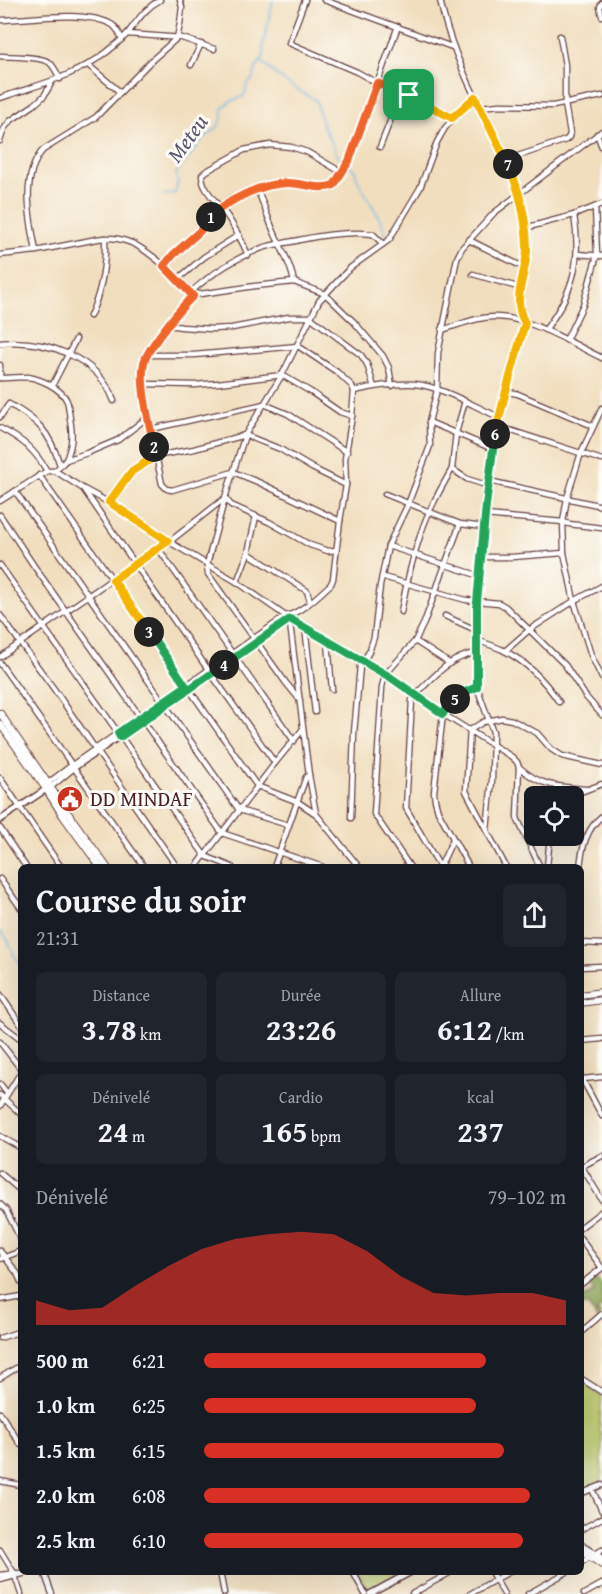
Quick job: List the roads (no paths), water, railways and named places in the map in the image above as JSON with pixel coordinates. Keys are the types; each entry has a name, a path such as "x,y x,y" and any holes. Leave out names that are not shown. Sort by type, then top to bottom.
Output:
{"highway":[{"path":"0,714 98,864"},
{"path":"0,724 14,738"},
{"path":"72,824 105,864"},
{"path":"584,995 602,992"},
{"path":"584,1003 602,1000"},
{"path":"584,1548 602,1565"},
{"path":"584,1552 602,1558"}],"main road":[{"path":"0,818 48,786"},
{"path":"370,1594 405,1575"}],"street":[{"path":"0,98 60,79 88,65 124,36 151,5 160,0"},
{"path":"36,251 29,212 33,165 44,150 96,117 177,38 182,7 180,0"},
{"path":"305,0 289,43 410,96 452,118"},
{"path":"324,0 452,47"},
{"path":"440,0 452,47 513,176 527,246 518,300 519,314 525,323 499,417 493,449 477,602 477,687 493,732 492,780 487,830"},
{"path":"602,3 600,7 602,16"},
{"path":"0,20 66,16 86,18 110,24 124,36 177,38 214,49"},
{"path":"164,266 221,207 257,189 286,183 322,189 334,185 349,161 398,26"},
{"path":"506,160 569,137 565,104 565,65 560,36"},
{"path":"190,65 201,44"},
{"path":"0,56 48,62 60,79"},
{"path":"88,65 120,92"},
{"path":"0,141 10,121 44,96 52,82"},
{"path":"380,147 401,93"},
{"path":"480,107 553,106 602,96"},
{"path":"300,700 207,571 225,498 245,435 298,346 310,317 325,294 350,268 388,240 394,232 420,188 437,142 452,118 475,97"},
{"path":"351,818 358,682 362,661 369,652 374,637 380,586 388,546 408,504 430,446 429,422 437,390 438,353 457,258 462,248 494,213 602,131"},
{"path":"597,134 602,147"},
{"path":"248,255 221,207 202,182 202,175 205,172 244,150 270,145 291,147 307,152 343,173"},
{"path":"257,189 281,244 294,282"},
{"path":"525,228 574,215 602,204"},
{"path":"566,340 583,304 599,255 595,207"},
{"path":"545,330 567,297 577,254 578,239 574,215"},
{"path":"340,521 233,472 169,490 162,484 148,417 144,362 147,354 184,304 207,277 248,255 263,248 321,235 373,234 383,244"},
{"path":"178,279 204,257 238,235"},
{"path":"90,316 103,281 105,238"},
{"path":"0,255 36,251 105,238 119,239 131,242 164,266 192,294"},
{"path":"469,240 525,268"},
{"path":"577,254 599,255"},
{"path":"473,274 521,288"},
{"path":"192,294 294,282 325,294 383,356 389,368 392,386"},
{"path":"169,325 212,329 232,328 289,317 310,317 361,355 367,364 374,387"},
{"path":"442,330 480,318 507,318 545,330 602,358"},
{"path":"52,386 76,339"},
{"path":"0,343 24,343 69,354 100,376 110,390 114,401"},
{"path":"48,786 289,617 331,584 334,575 346,484 345,459 354,391 351,386 337,372 298,346 194,355 147,354"},
{"path":"0,364 0,378 36,379 52,386 68,402 72,436 66,460"},
{"path":"144,384 195,385 282,375 340,412 352,416"},
{"path":"354,391 415,384 437,390 499,417"},
{"path":"506,391 593,426"},
{"path":"401,612 421,531 452,470 456,433 465,401"},
{"path":"0,417 9,404 25,413 45,431 53,444 60,465"},
{"path":"151,429 264,404 288,414 346,452"},
{"path":"602,408 581,453 567,498 563,522 564,553 574,601 591,655 602,678"},
{"path":"55,471 66,460 126,436 148,417"},
{"path":"429,422 493,449"},
{"path":"497,426 602,460"},
{"path":"0,428 30,447 47,471"},
{"path":"109,502 132,471 156,456 194,449 245,435 280,449 346,484"},
{"path":"452,470 467,479 602,506"},
{"path":"0,501 39,475 47,471 55,471 237,582 328,642 416,694 443,714 512,757 519,767 533,779 560,787 587,789"},
{"path":"39,475 257,786 298,802 316,814 357,864"},
{"path":"82,488 275,763"},
{"path":"15,491 239,810 288,825"},
{"path":"385,494 460,524 484,528"},
{"path":"225,498 231,506 256,516 310,545 336,550"},
{"path":"0,657 176,537 225,498"},
{"path":"0,515 222,833 314,864"},
{"path":"485,515 602,528"},
{"path":"237,582 248,553 256,516"},
{"path":"408,864 374,814 382,687 385,675 415,641 460,524"},
{"path":"388,546 480,576"},
{"path":"158,548 294,741"},
{"path":"248,553 307,591 310,601"},
{"path":"482,557 564,553"},
{"path":"0,566 205,856 225,864"},
{"path":"383,577 452,597 499,603 506,607 565,664 586,697 602,715"},
{"path":"505,651 530,630 602,585"},
{"path":"0,615 175,864"},
{"path":"445,616 476,630"},
{"path":"289,617 316,814"},
{"path":"305,627 315,712"},
{"path":"476,640 505,651 544,681 559,702"},
{"path":"415,641 449,663"},
{"path":"328,642 332,689"},
{"path":"438,864 406,808 412,700 449,663 465,655 476,653"},
{"path":"0,663 142,864"},
{"path":"467,864 438,810 434,792 443,714 460,694 477,687"},
{"path":"504,864 466,791 470,730 478,724 489,721 502,718 512,720 537,733 551,749 562,756 602,765"},
{"path":"198,864 303,729"},
{"path":"519,767 517,818 539,864"},
{"path":"275,864 306,777 309,775"},
{"path":"0,778 59,864"},
{"path":"584,790 602,784"},
{"path":"580,864 583,843 591,827 602,816"},
{"path":"0,828 24,864"},
{"path":"441,864 453,839"},
{"path":"547,864 549,846"},
{"path":"0,879 18,904"},
{"path":"584,942 602,944"},
{"path":"584,967 602,966"},
{"path":"0,994 18,1020"},
{"path":"0,1023 18,1038"},
{"path":"584,1041 602,1039"},
{"path":"0,1042 18,1067"},
{"path":"0,1106 2,1097 18,1076"},
{"path":"584,1077 602,1077"},
{"path":"584,1083 602,1116"},
{"path":"0,1084 7,1093"},
{"path":"2,1097 18,1111"},
{"path":"0,1136 18,1146"},
{"path":"584,1165 602,1156"},
{"path":"584,1171 602,1200"},
{"path":"0,1173 18,1188"},
{"path":"0,1204 6,1210 18,1234"},
{"path":"584,1224 602,1211"},
{"path":"584,1243 602,1268 584,1282"},
{"path":"0,1251 18,1275"},
{"path":"3,1258 18,1252"},
{"path":"0,1300 18,1297"},
{"path":"584,1330 602,1314"},
{"path":"0,1338 18,1332"},
{"path":"0,1378 18,1367"},
{"path":"584,1380 602,1392"},
{"path":"593,1385 602,1384"},
{"path":"0,1413 18,1440"},
{"path":"0,1481 18,1484"},
{"path":"584,1493 602,1485"},
{"path":"592,1490 602,1511"},
{"path":"584,1528 602,1518"},
{"path":"0,1550 16,1575 21,1594"},
{"path":"584,1560 602,1550"},
{"path":"0,1575 16,1575"},
{"path":"0,1580 16,1575"},
{"path":"45,1575 52,1594"},
{"path":"221,1575 224,1593"},
{"path":"355,1575 365,1594"},
{"path":"412,1594 446,1575"},
{"path":"493,1575 504,1594"},
{"path":"470,1594 504,1575"},
{"path":"528,1594 562,1575"},
{"path":"584,1594 602,1584"}],"waterway":[{"name":"Meteu","path":"163,195 175,193 178,182 176,174 179,168 201,141 217,128 222,118 223,108 229,102 244,96 247,85 254,77 256,68 264,56 263,46 273,0"},
{"path":"262,62 302,93 316,100 322,124 339,158 355,170 357,179 381,221 384,240"},
{"path":"0,931 8,940 18,961"}],"place":[{"name":"DD MINDAF","path":"70,799"}]}
